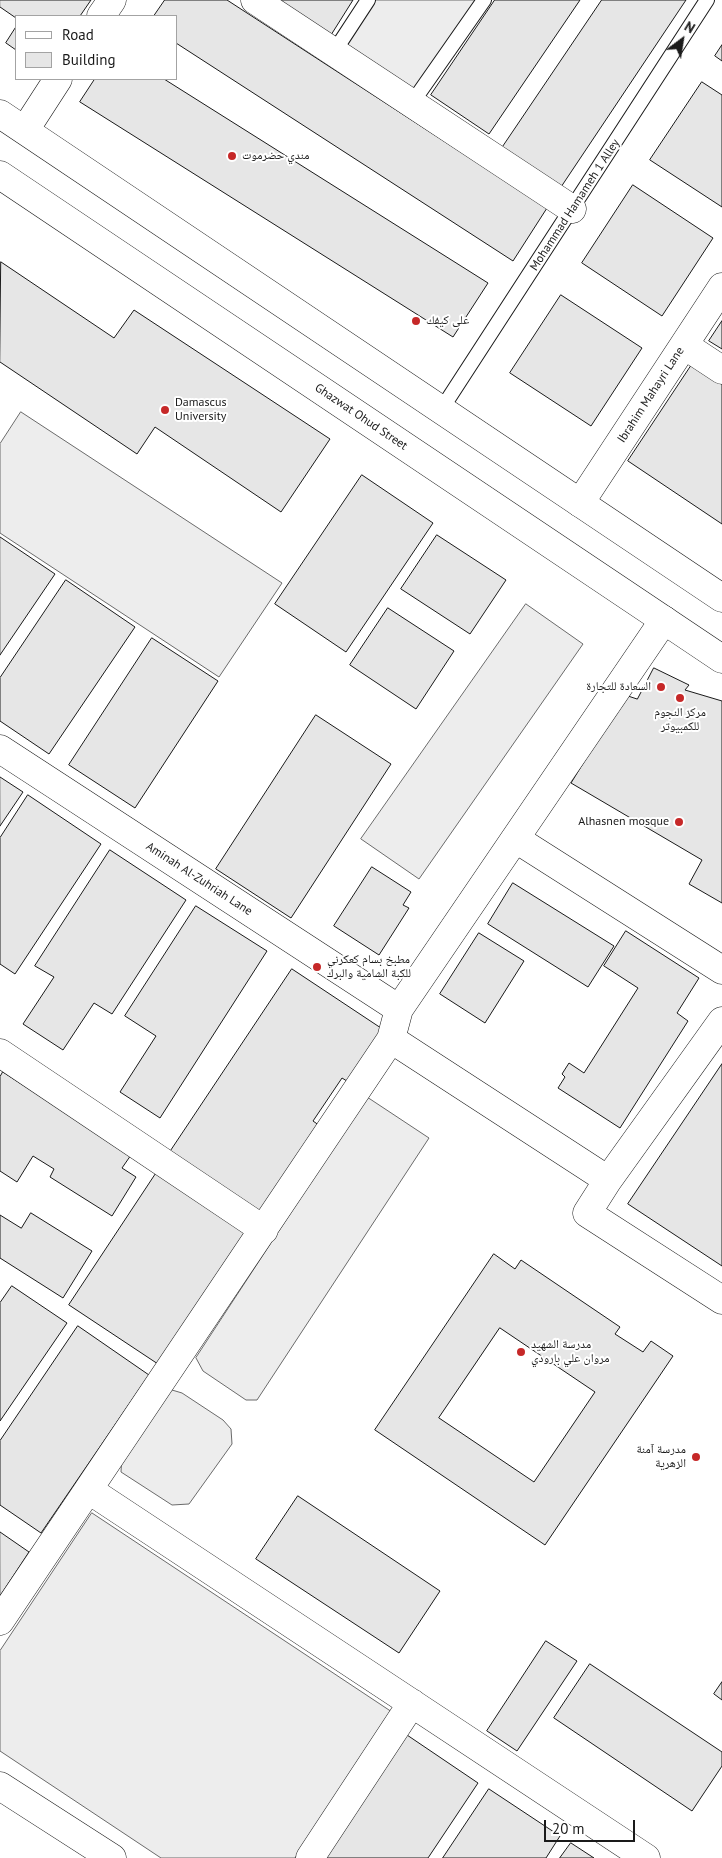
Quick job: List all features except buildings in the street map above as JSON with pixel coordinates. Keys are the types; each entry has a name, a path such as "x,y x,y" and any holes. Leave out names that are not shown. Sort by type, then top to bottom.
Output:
{"street":[{"path":"102,15 112,0"},
{"path":"256,0 572,209"},
{"path":"25,130 57,80"},
{"path":"0,114 722,598"},
{"name":"Ghazwat Ohud Street","path":"0,175 722,659"},
{"name":"Ibrahim Mahayri Lane","path":"580,503 722,287"},
{"path":"684,345 722,370"},
{"path":"0,1621 391,1039 399,1010 664,620"},
{"name":"Aminah Al-Zuhriah Lane","path":"0,749 399,1010"},
{"path":"516,839 722,970"},
{"path":"719,1030 608,1180 587,1213 722,1300"},
{"path":"391,1039 608,1180"},
{"path":"0,1053 264,1230"},
{"path":"89,1490 646,1858"},
{"path":"310,1858 412,1703"},
{"path":"0,1786 112,1858"}],"lane":[{"path":"334,52 368,0"},
{"path":"412,104 484,0"},
{"name":"Mohammad Hamameh 1 Alley","path":"442,410 707,0"}],"shaded area":[{"path":"368,0 484,0 412,103 334,52"},
{"path":"21,412 282,583 219,677 0,533 0,444"},
{"path":"526,604 583,644 419,879 361,839"},
{"path":"367,1097 429,1138 257,1400 246,1400 203,1371 196,1358"},
{"path":"172,1390 182,1393 223,1420 231,1429 232,1444 189,1504 172,1505 121,1472 122,1453 165,1394"},
{"path":"92,1513 392,1712 295,1858 161,1858 0,1751 0,1651"}],"place":[{"name":"مندي حضرموت","path":"232,156"},
{"name":"على كيفك","path":"416,321"},
{"name":"Damascus University","path":"165,410"},
{"name":"السعادة للتجارة","path":"661,687"},
{"name":"مركز النجوم للكمبيوتر","path":"680,698"},
{"name":"Alhasnen mosque","path":"679,822"},
{"name":"مطبخ بسام كعكرني للكبة الشامية والبرك","path":"317,967"},
{"name":"مدرسة الشهيد مروان علي بارودي","path":"521,1352"},
{"name":"مدرسة آمنة الزهرية","path":"696,1457"}]}
